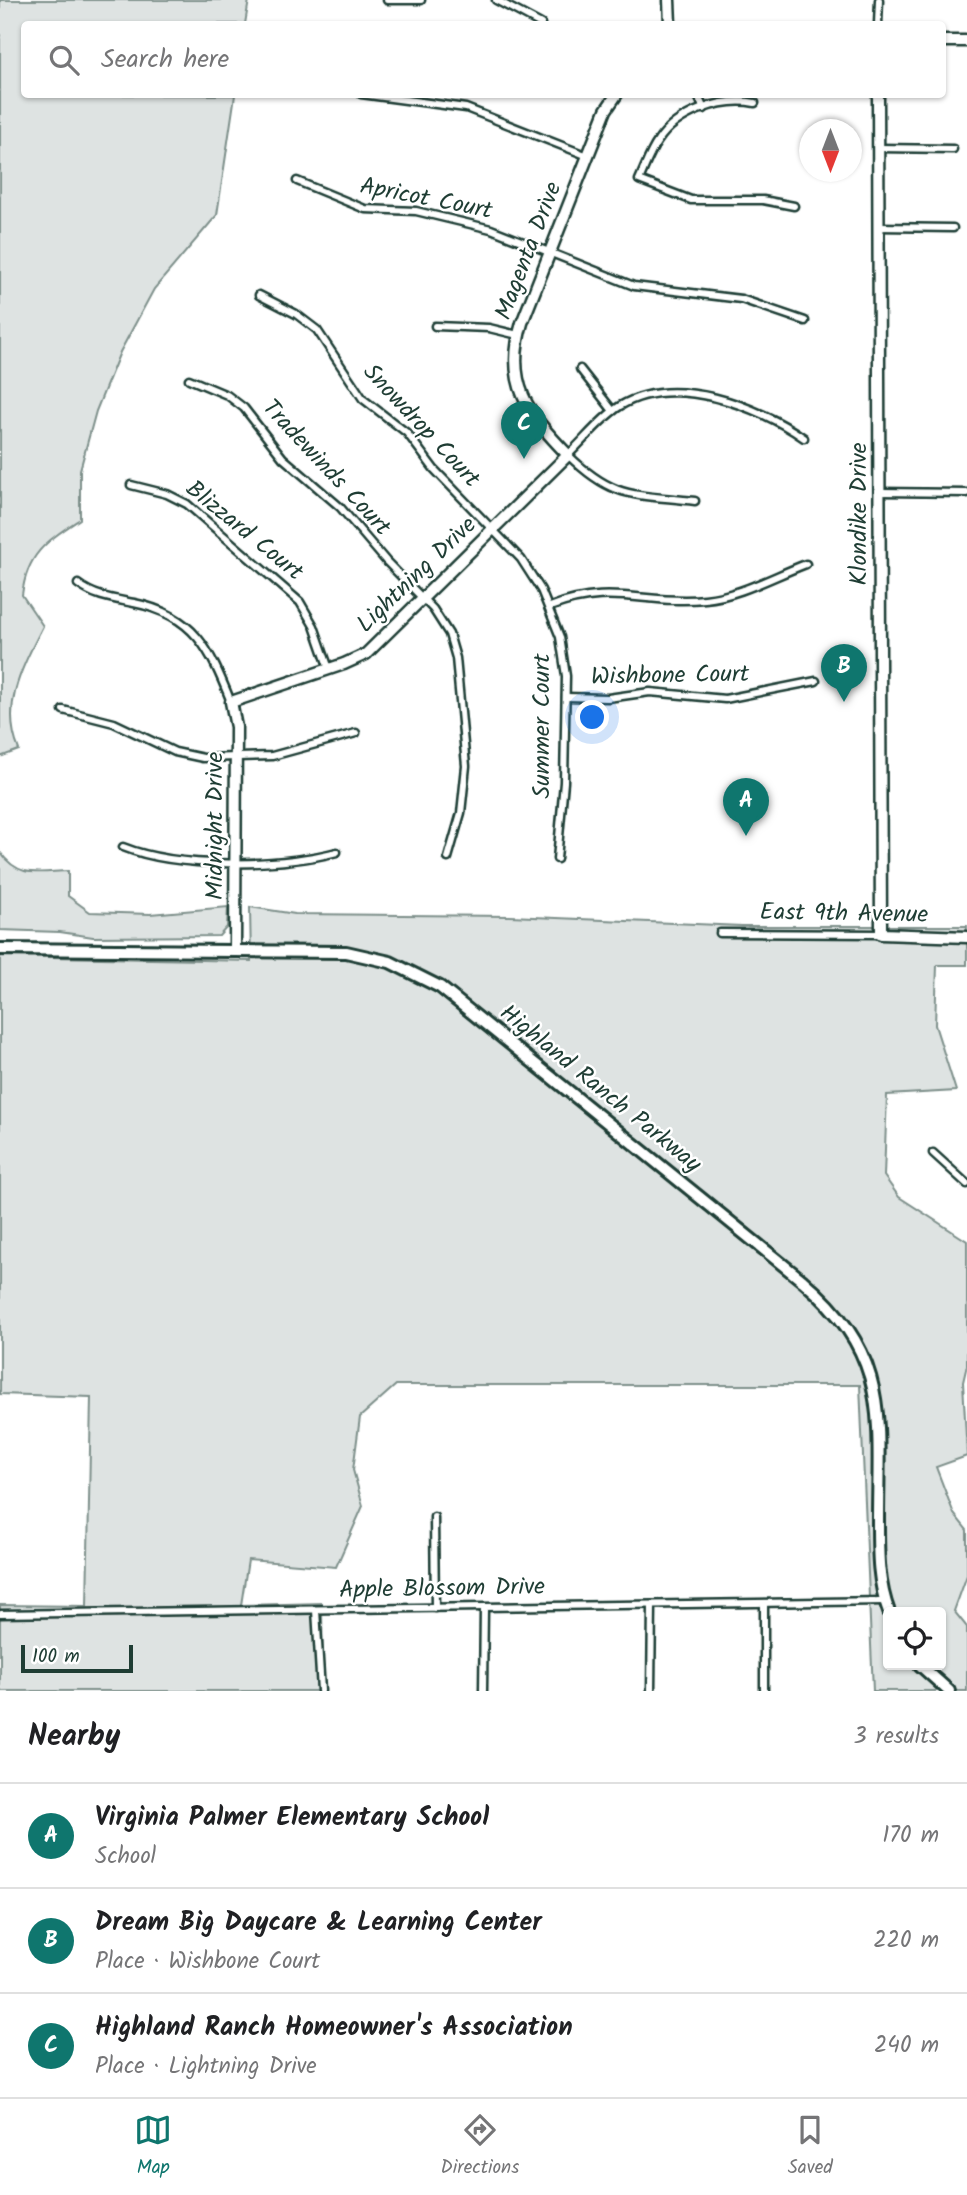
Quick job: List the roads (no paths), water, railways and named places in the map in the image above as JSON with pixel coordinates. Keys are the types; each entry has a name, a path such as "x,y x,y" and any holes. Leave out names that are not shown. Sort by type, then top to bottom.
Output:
{"main road":[{"path":"669,0 670,21"},
{"path":"946,41 967,41"},
{"name":"Magenta Drive","path":"569,455 541,426 526,404 516,370 518,335 606,110 614,98"},
{"name":"Klondike Drive","path":"878,98 881,934"},
{"name":"Lightning Drive","path":"231,702 354,660 378,645 569,455"},
{"name":"Midnight Drive","path":"231,702 236,727 235,950"},
{"name":"East 9th Avenue","path":"881,934 967,937"},
{"name":"Highland Ranch Parkway","path":"0,949 235,950 360,954 390,962 429,980 827,1301 855,1337 873,1382 878,1419 878,1564 887,1607"},
{"path":"926,1670 949,1691"}],"street":[{"path":"387,0 421,0"},
{"path":"496,0 535,21"},
{"path":"878,21 879,0"},
{"path":"391,98 466,108 588,156"},
{"path":"699,98 704,110"},
{"path":"755,103 731,101 682,118 664,133 639,180 691,200 763,200 794,206"},
{"path":"878,148 953,149"},
{"name":"Apricot Court","path":"297,181 351,205 379,211 416,211 491,229 634,286 741,299 805,321"},
{"path":"877,227 953,228"},
{"name":"Snowdrop Court","path":"259,295 296,314 317,330 363,398 407,433 434,470 494,530"},
{"path":"435,326 489,328 518,335"},
{"path":"580,369 613,411"},
{"name":"Tradewinds Court","path":"189,379 227,395 244,408 283,458 340,507 442,620 453,645 465,743 461,813 447,858"},
{"path":"695,501 611,489 591,477 569,455 613,411 642,397 701,395 754,409 804,438"},
{"name":"Blizzard Court","path":"131,485 167,494 187,504 290,592 314,626 329,669"},
{"path":"880,492 967,493"},
{"name":"Summer Court","path":"494,530 527,566 550,607 564,656 564,782 557,859"},
{"path":"550,607 596,594 708,599 806,564"},
{"path":"78,584 103,597 155,608 189,628 214,660 231,702"},
{"name":"Wishbone Court","path":"566,697 608,698 650,692 725,699 816,681"},
{"path":"63,710 114,723 189,756 272,756 356,733"},
{"path":"123,846 167,860 295,861 337,852"},
{"name":"East 9th Avenue","path":"720,933 881,934"},
{"path":"933,1153 967,1184"},
{"path":"434,1517 435,1608"},
{"path":"764,1604 764,1691"},
{"name":"Apple Blossom Drive","path":"0,1614 764,1604 887,1607"},
{"path":"651,1691 652,1605"},
{"path":"483,1691 484,1608"},
{"path":"316,1610 321,1691"}],"place":[{"name":"Highland Ranch Homeowner's Association","path":"524,459"},
{"name":"Dream Big Daycare & Learning Center","path":"844,702"},
{"name":"Virginia Palmer Elementary School","path":"746,836"}]}
